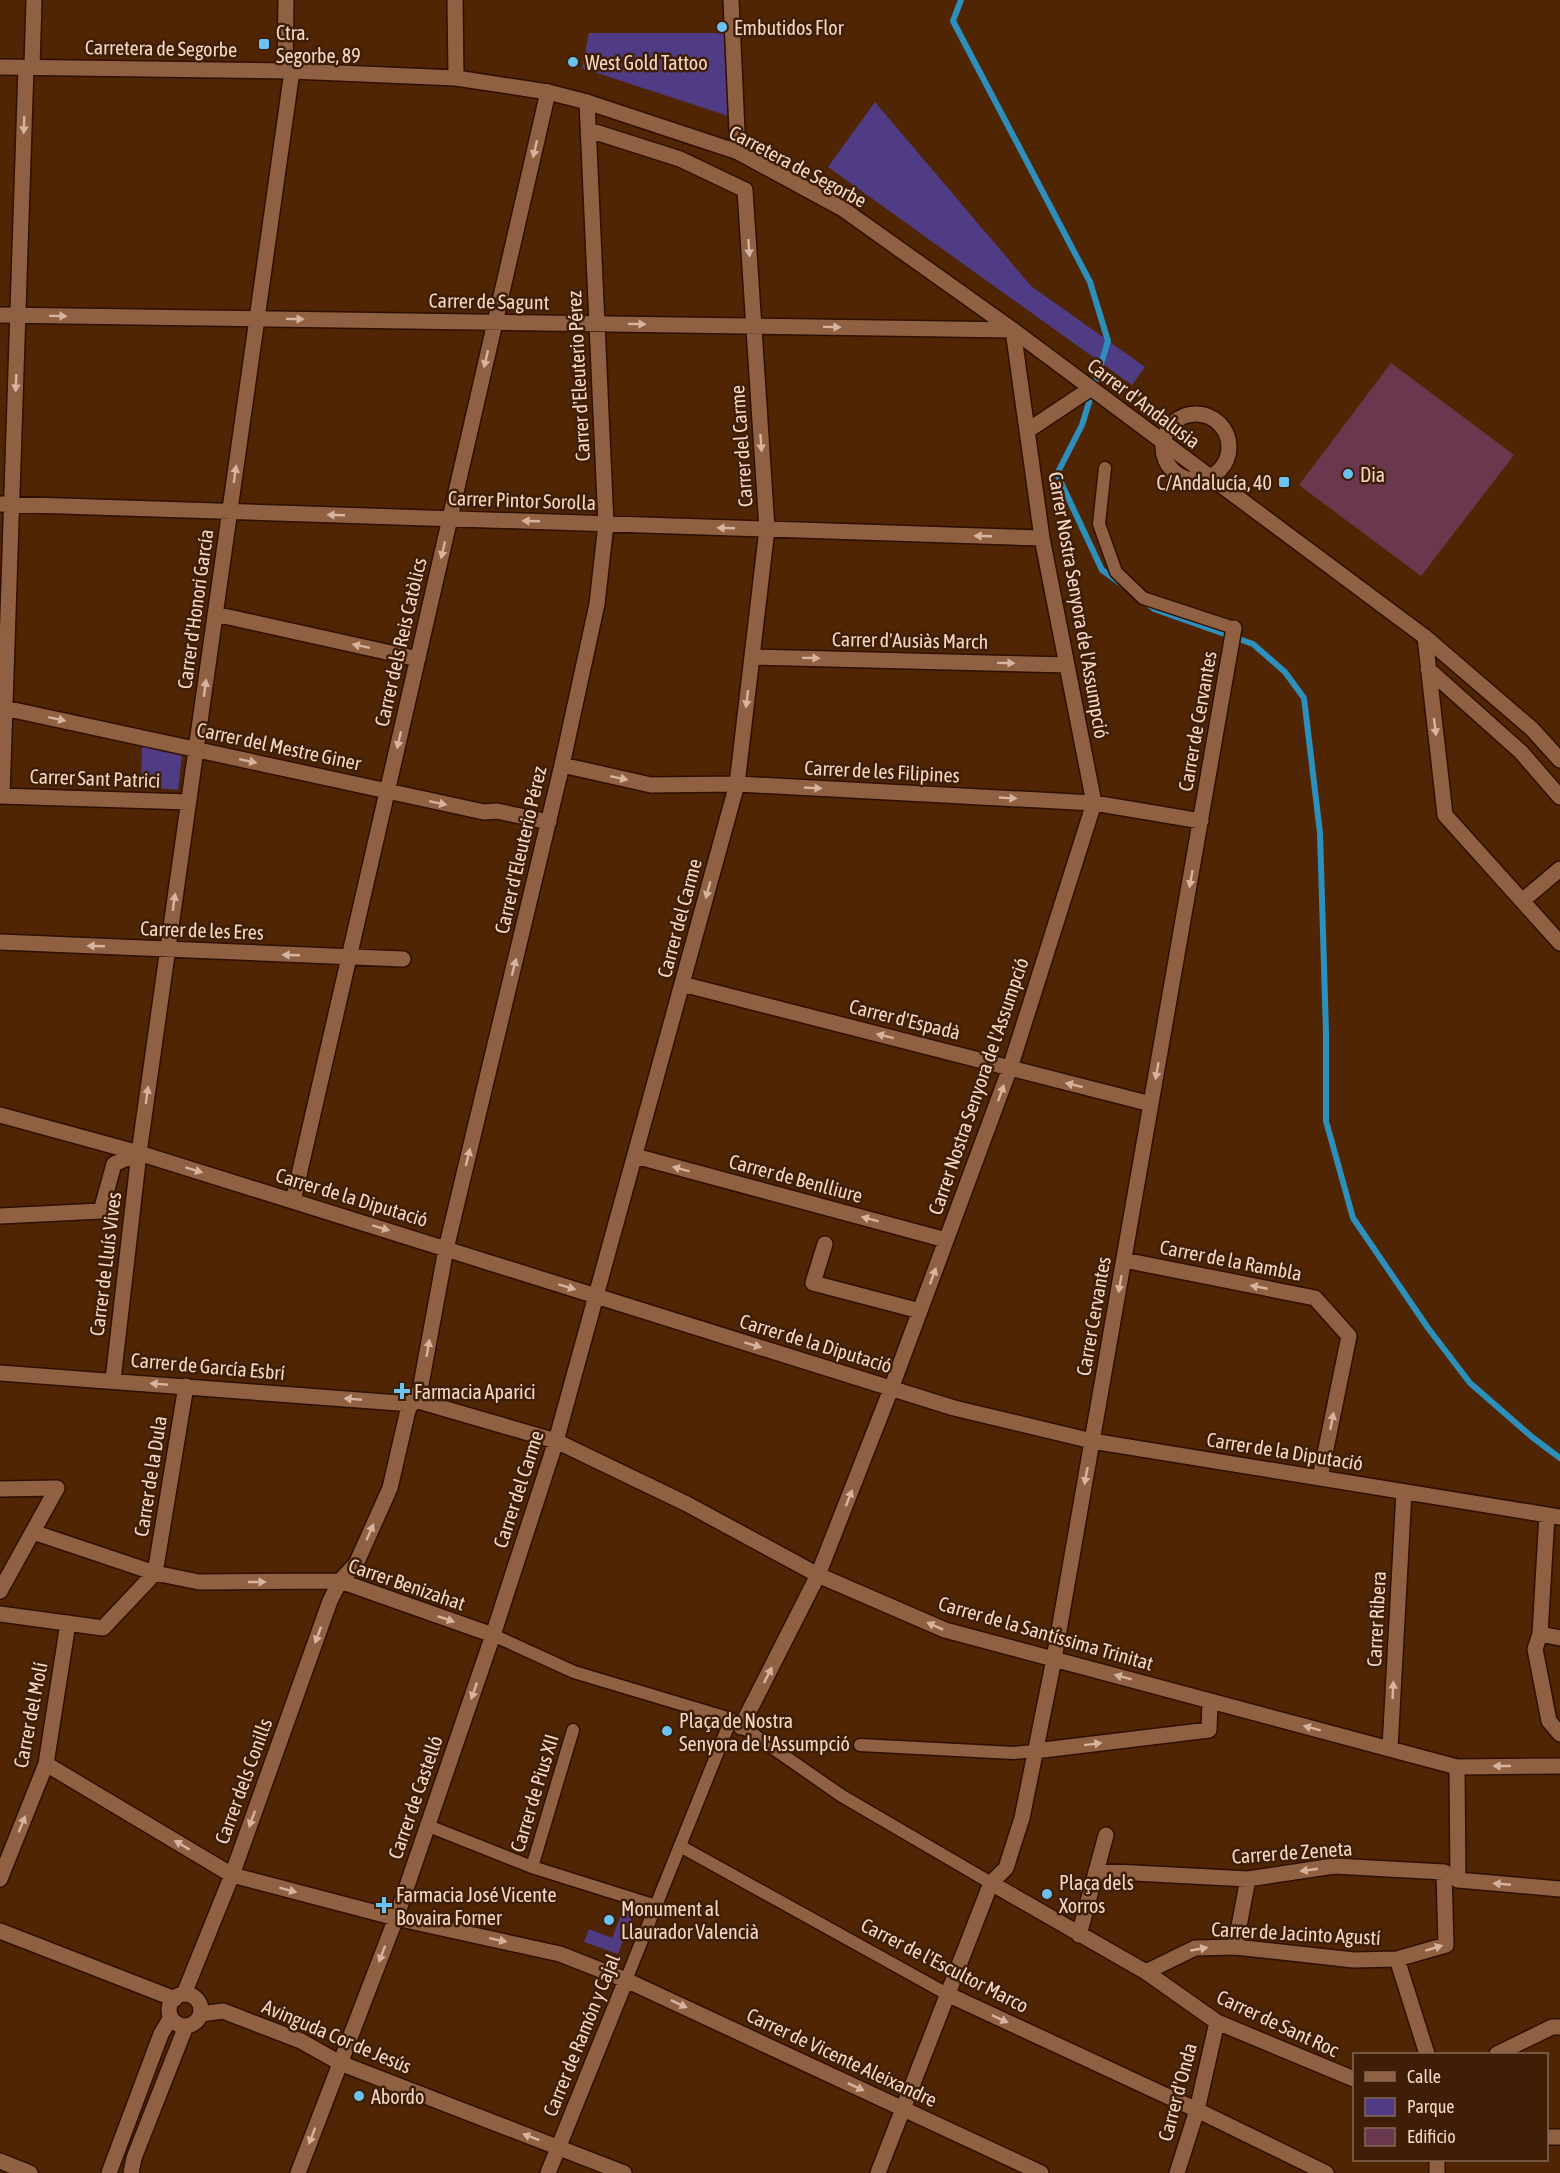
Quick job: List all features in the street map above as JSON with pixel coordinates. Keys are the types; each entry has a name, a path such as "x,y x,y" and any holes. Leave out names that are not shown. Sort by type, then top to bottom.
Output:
{"street":[{"path":"1,796 6,505 34,0"},
{"name":"Carrer d'Honori García","path":"139,1153 257,319 289,71 286,0"},
{"path":"455,0 456,78"},
{"path":"731,0 738,152"},
{"name":"Carretera de Segorbe","path":"0,66 289,71 456,78 548,92 587,102 738,152 843,209 1013,330"},
{"name":"Carrer dels Reis Catòlics","path":"293,1201 548,92"},
{"name":"Carrer d'Eleuterio Pérez","path":"340,1581 356,1564 390,1488 408,1410 420,1390 446,1249 549,822 597,604 606,524 587,102"},
{"name":"Carrer del Carme","path":"493,1635 556,1442 737,784 767,529 745,190 680,159 589,130"},
{"name":"Carrer de Sagunt","path":"0,315 1013,330"},
{"name":"Carrer d'Andalusia","path":"1013,330 1425,637 1532,729 1560,760"},
{"name":"Carrer Nostra Senyora de l'Assumpció","path":"736,1723 818,1575 891,1389 1010,1068 1094,803 1042,538 1013,330"},
{"path":"1027,431 1090,389"},
{"path":"1163,443 1167,430 1174,421 1183,416 1193,413 1203,414 1221,424 1230,442 1230,454 1225,465 1210,478"},
{"path":"1105,468 1099,524 1116,572 1143,598 1234,628"},
{"name":"Carrer Pintor Sorolla","path":"6,505 1042,538"},
{"path":"215,614 418,659"},
{"name":"Carrer de Cervantes","path":"1201,821 1234,628"},
{"path":"1425,637 1445,815 1560,943"},
{"name":"Carrer d'Ausiàs March","path":"752,657 1067,665"},
{"path":"1428,669 1521,752 1560,797"},
{"name":"Carrer del Mestre Giner","path":"3,707 387,792 484,812 497,810 549,822"},
{"name":"Carrer de les Filipines","path":"562,765 651,785 737,784 1094,803 1201,821"},
{"name":"Carrer Sant Patrici","path":"1,796 189,802"},
{"name":"Carrer Cervantes","path":"991,1883 1006,1868 1022,1818 1054,1659 1201,821"},
{"path":"1522,901 1560,869"},
{"name":"Carrer de les Eres","path":"0,942 403,959"},
{"name":"Carrer d'Espadà","path":"682,984 1151,1104"},
{"name":"Carrer de la Diputació","path":"0,1115 139,1153 954,1408 1092,1441 1554,1516"},
{"path":"0,1216 101,1211 114,1164 139,1153"},
{"name":"Carrer de Lluís Vives","path":"113,1380 139,1153"},
{"name":"Carrer de Benlliure","path":"635,1156 946,1240"},
{"path":"825,1245 813,1283 920,1311"},
{"name":"Carrer de la Rambla","path":"1124,1260 1315,1298 1322,1305 1349,1336 1320,1478"},
{"name":"Carrer de García Esbrí","path":"0,1373 413,1402"},
{"name":"Carrer de la Dula","path":"155,1573 186,1386"},
{"name":"Carrer de la Santíssima Trinitat","path":"413,1402 556,1442 687,1504 818,1575 945,1630 1457,1767 1560,1766"},
{"path":"0,1489 57,1488 0,1591"},
{"name":"Carrer Ribera","path":"1390,1749 1404,1492"},
{"path":"1554,1516 1540,1634 1535,1649 1549,1721 1560,1734"},
{"name":"Carrer Benizahat","path":"33,1532 155,1573 199,1582 340,1581 493,1635"},
{"path":"0,1614 103,1628 155,1573"},
{"name":"Carrer dels Conills","path":"180,1997 232,1875 330,1600 340,1581"},
{"name":"Carrer del Molí","path":"0,1879 46,1764 68,1623"},
{"path":"1540,1634 1560,1638"},
{"path":"493,1635 573,1672 736,1723 785,1753 842,1796 1079,1935 1106,1835"},
{"name":"Carrer de Castelló","path":"298,2173 396,1918 493,1635"},
{"path":"861,1745 1014,1753 1209,1730 1210,1701"},
{"name":"Carrer de Ramón y Cajal","path":"548,2173 680,1846 711,1752 736,1723"},
{"name":"Carrer de Pius XII","path":"532,1867 573,1730"},
{"name":"Carrer de Vicente Aleixandre","path":"46,1764 232,1875 396,1918 560,1953 626,1980 1041,2173"},
{"path":"1457,1767 1458,1880"},
{"path":"426,1825 532,1867 656,1906"},
{"name":"Carrer de l'Escultor Marco","path":"680,1846 947,1994 1197,2110 1326,2173"},
{"name":"Carrer de Zeneta","path":"1096,1871 1248,1879 1334,1866 1444,1872 1458,1880 1560,1889"},
{"name":"Carrer de Jacinto Agustí","path":"1146,1972 1195,1948 1236,1947 1354,1960 1397,1959 1446,1945 1444,1872"},
{"path":"1236,1947 1248,1879"},
{"path":"879,2173 902,2108 991,1883"},
{"path":"0,1931 180,1997"},
{"name":"Carrer de Sant Roc","path":"1079,1935 1146,1972 1217,2022 1353,2079"},
{"path":"1397,1959 1426,2053"},
{"path":"189,1995 198,2000 201,2014 195,2022 186,2026 177,2024 171,2017 170,2007 180,1997 189,1995"},
{"name":"Avinguda Cor de Jesús","path":"201,2014 223,2010 301,2041 340,2063 624,2173"},
{"path":"109,2173 161,2034 171,2017"},
{"name":"Carrer d'Onda","path":"1177,2173 1197,2110 1217,2022"},
{"path":"130,2173 186,2026"},
{"path":"1501,2053 1552,2027 1560,2027"},
{"path":"0,2162 30,2173"}],"green space":[{"path":"589,33 726,33 728,116 582,68"},
{"path":"875,102 1031,286 1145,367 1132,385 828,167"},
{"path":"142,745 182,755 178,790 141,786"},
{"path":"625,1905 635,1909 618,1954 584,1942 589,1929 612,1938"}],"building":[{"path":"1391,363 1514,455 1421,576 1299,485"}],"waterway":[{"path":"961,0 953,21 1090,282 1108,341 1082,425 1057,474 1102,570 1123,585"},
{"path":"1145,602 1154,609 1253,644 1285,672 1304,698 1320,833 1326,1033 1326,1121 1353,1218 1428,1328 1470,1383 1560,1458"}],"place":[{"name":"Embutidos Flor","path":"722,27"},
{"name":"Ctra. Segorbe, 89","path":"264,44"},
{"name":"West Gold Tattoo","path":"573,62"},
{"name":"Dia","path":"1348,474"},
{"name":"C/Andalucía, 40","path":"1284,482"},
{"name":"Farmacia Aparici","path":"402,1391"},
{"name":"Plaça de Nostra Senyora de l'Assumpció","path":"667,1731"},
{"name":"Plaça dels Xorros","path":"1047,1894"},
{"name":"Farmacia José Vicente Bovaira Forner","path":"384,1905"},
{"name":"Monument al Llaurador Valencià","path":"609,1920"},
{"name":"Abordo","path":"359,2096"}]}
